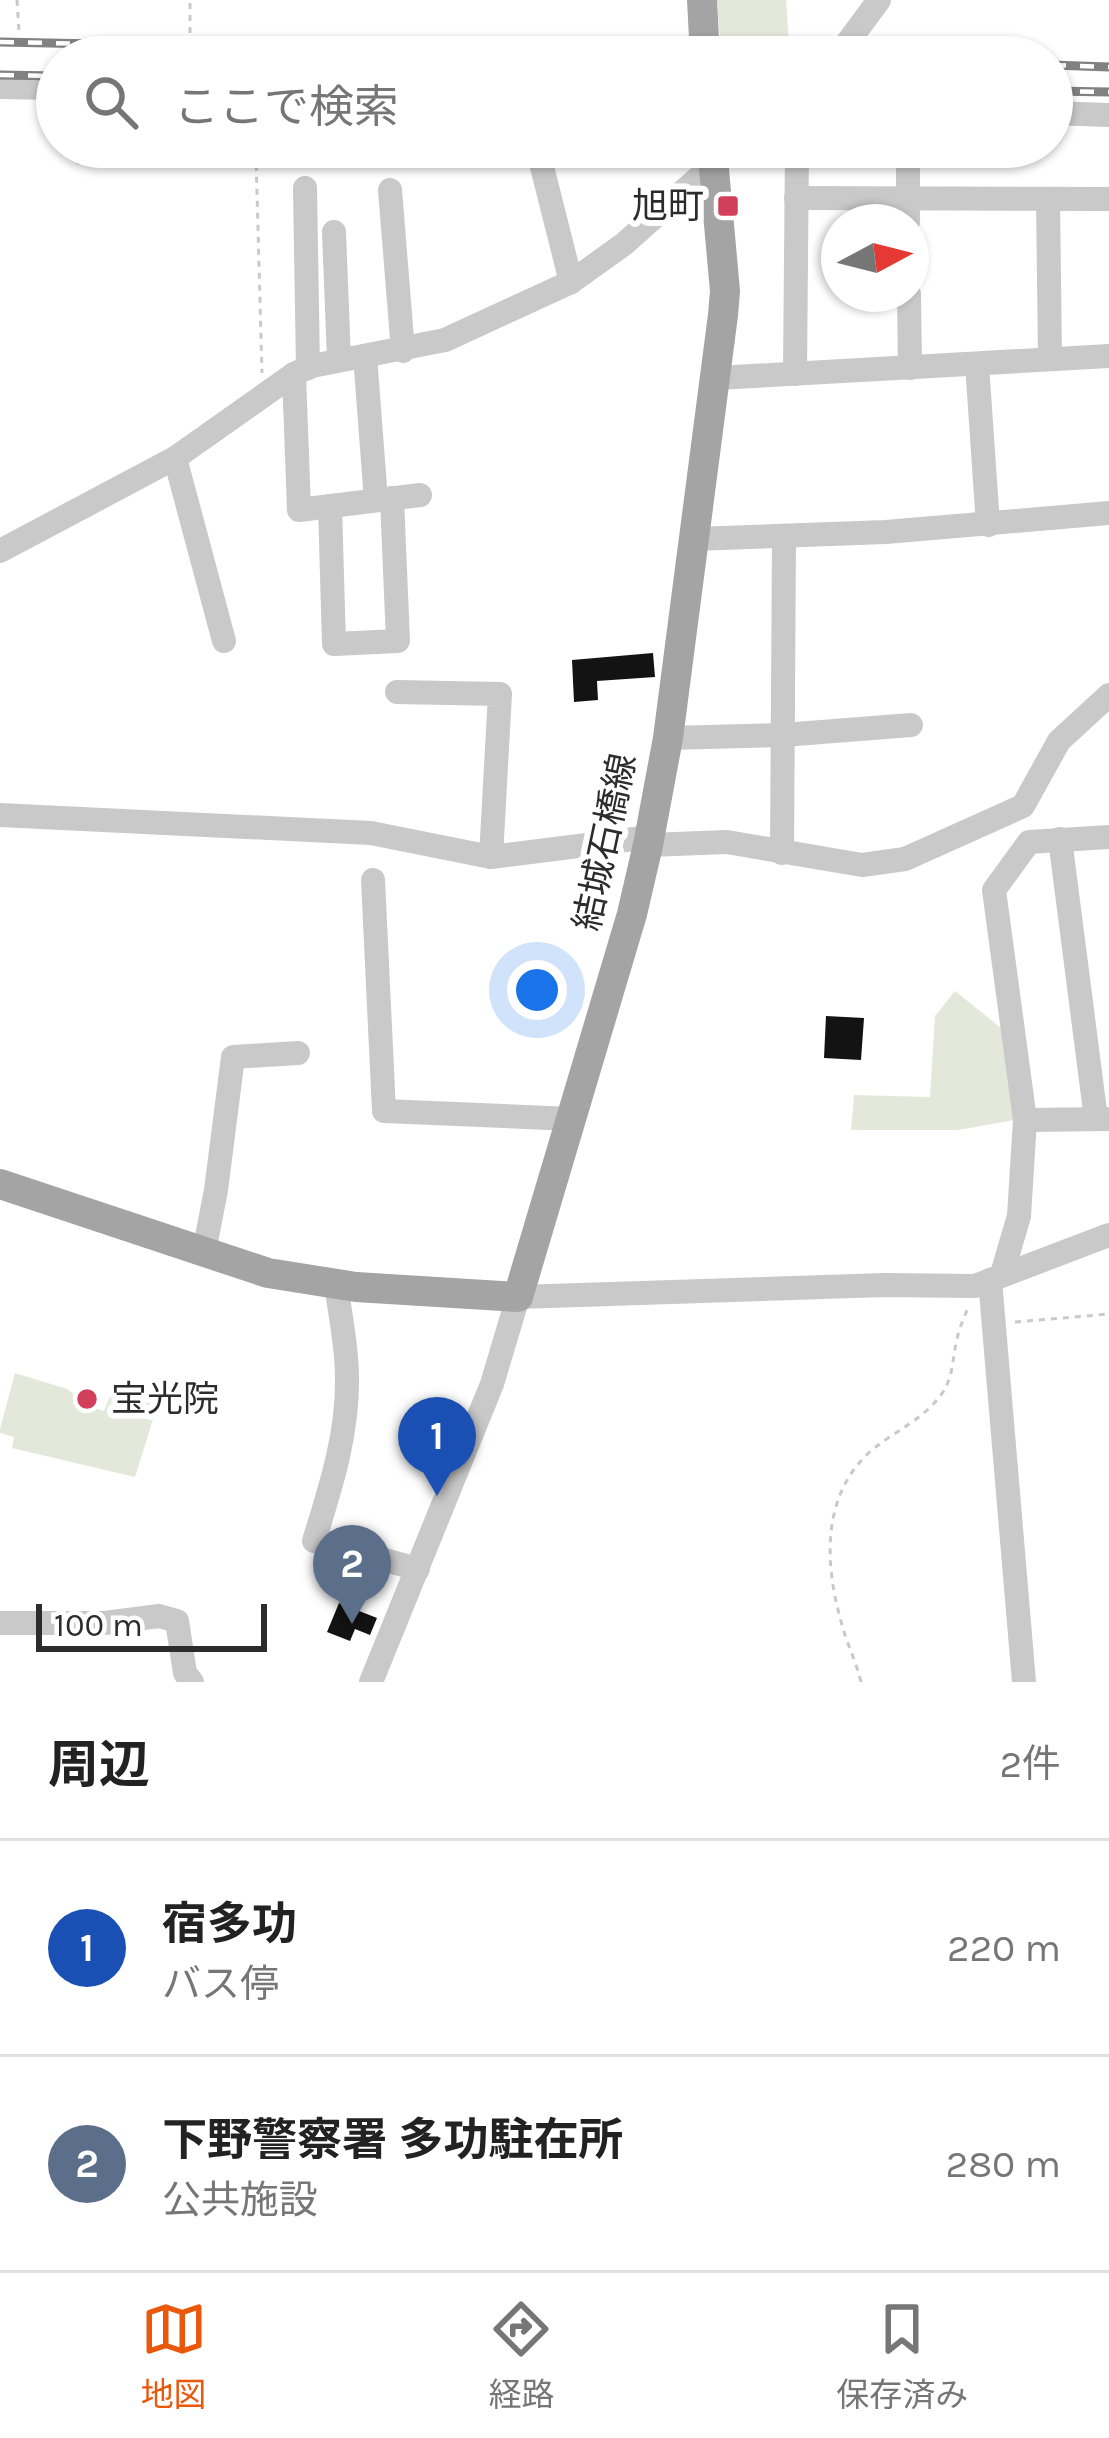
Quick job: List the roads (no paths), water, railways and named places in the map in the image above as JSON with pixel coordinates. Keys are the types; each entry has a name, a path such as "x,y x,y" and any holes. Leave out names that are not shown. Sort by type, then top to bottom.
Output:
{"main road":[{"path":"703,0 704,36"},
{"name":"結城石橋線","path":"518,1297 649,841 668,738 725,291 720,168"},
{"path":"0,1184 268,1273 336,1284 518,1297"}],"street":[{"path":"852,36 879,0"},
{"path":"0,86 36,87"},
{"path":"1073,114 1109,115"},
{"path":"542,168 571,282"},
{"path":"0,551 176,458 301,371 445,340 571,282 624,244 704,168"},
{"path":"795,374 797,168"},
{"path":"908,168 908,204"},
{"path":"304,188 299,510 420,495"},
{"path":"390,190 403,351"},
{"path":"796,198 852,204"},
{"path":"1048,199 1050,359"},
{"path":"929,208 1048,199 1109,200"},
{"path":"334,232 339,360"},
{"path":"909,312 910,368"},
{"path":"330,506 334,644 398,641 365,356"},
{"path":"717,378 1109,356"},
{"path":"977,364 988,525"},
{"path":"176,458 224,641"},
{"path":"695,539 988,525 1109,513"},
{"path":"782,853 784,537"},
{"path":"397,692 500,694 491,857"},
{"path":"0,815 371,833 491,857 649,841 727,842 862,865 891,863 1023,806 1059,741 1109,695"},
{"path":"668,738 783,735 911,724"},
{"path":"1023,806 1029,842 994,890 1024,1120 1019,1216 989,1280 1024,1682"},
{"path":"1029,842 1109,837"},
{"path":"1024,1120 1103,1119 1060,839"},
{"path":"373,880 384,1111 572,1119"},
{"path":"204,1252 233,1057 298,1053"},
{"path":"371,1682 492,1384 518,1297 989,1280 1109,1234"},
{"path":"336,1284 347,1371 346,1409 338,1464 314,1540 418,1569"},
{"path":"0,1623 105,1623 159,1616 177,1621 185,1673 192,1682"}],"railway":[{"path":"0,42 36,43"},
{"path":"1073,66 1109,67"},
{"path":"0,75 36,76"},
{"path":"1073,91 1109,92"}],"place":[{"name":"旭町","path":"728,206"},
{"name":"宝光院","path":"87,1399"},
{"name":"宿多功","path":"437,1496"},
{"name":"下野警察署 多功駐在所","path":"352,1624"}]}
